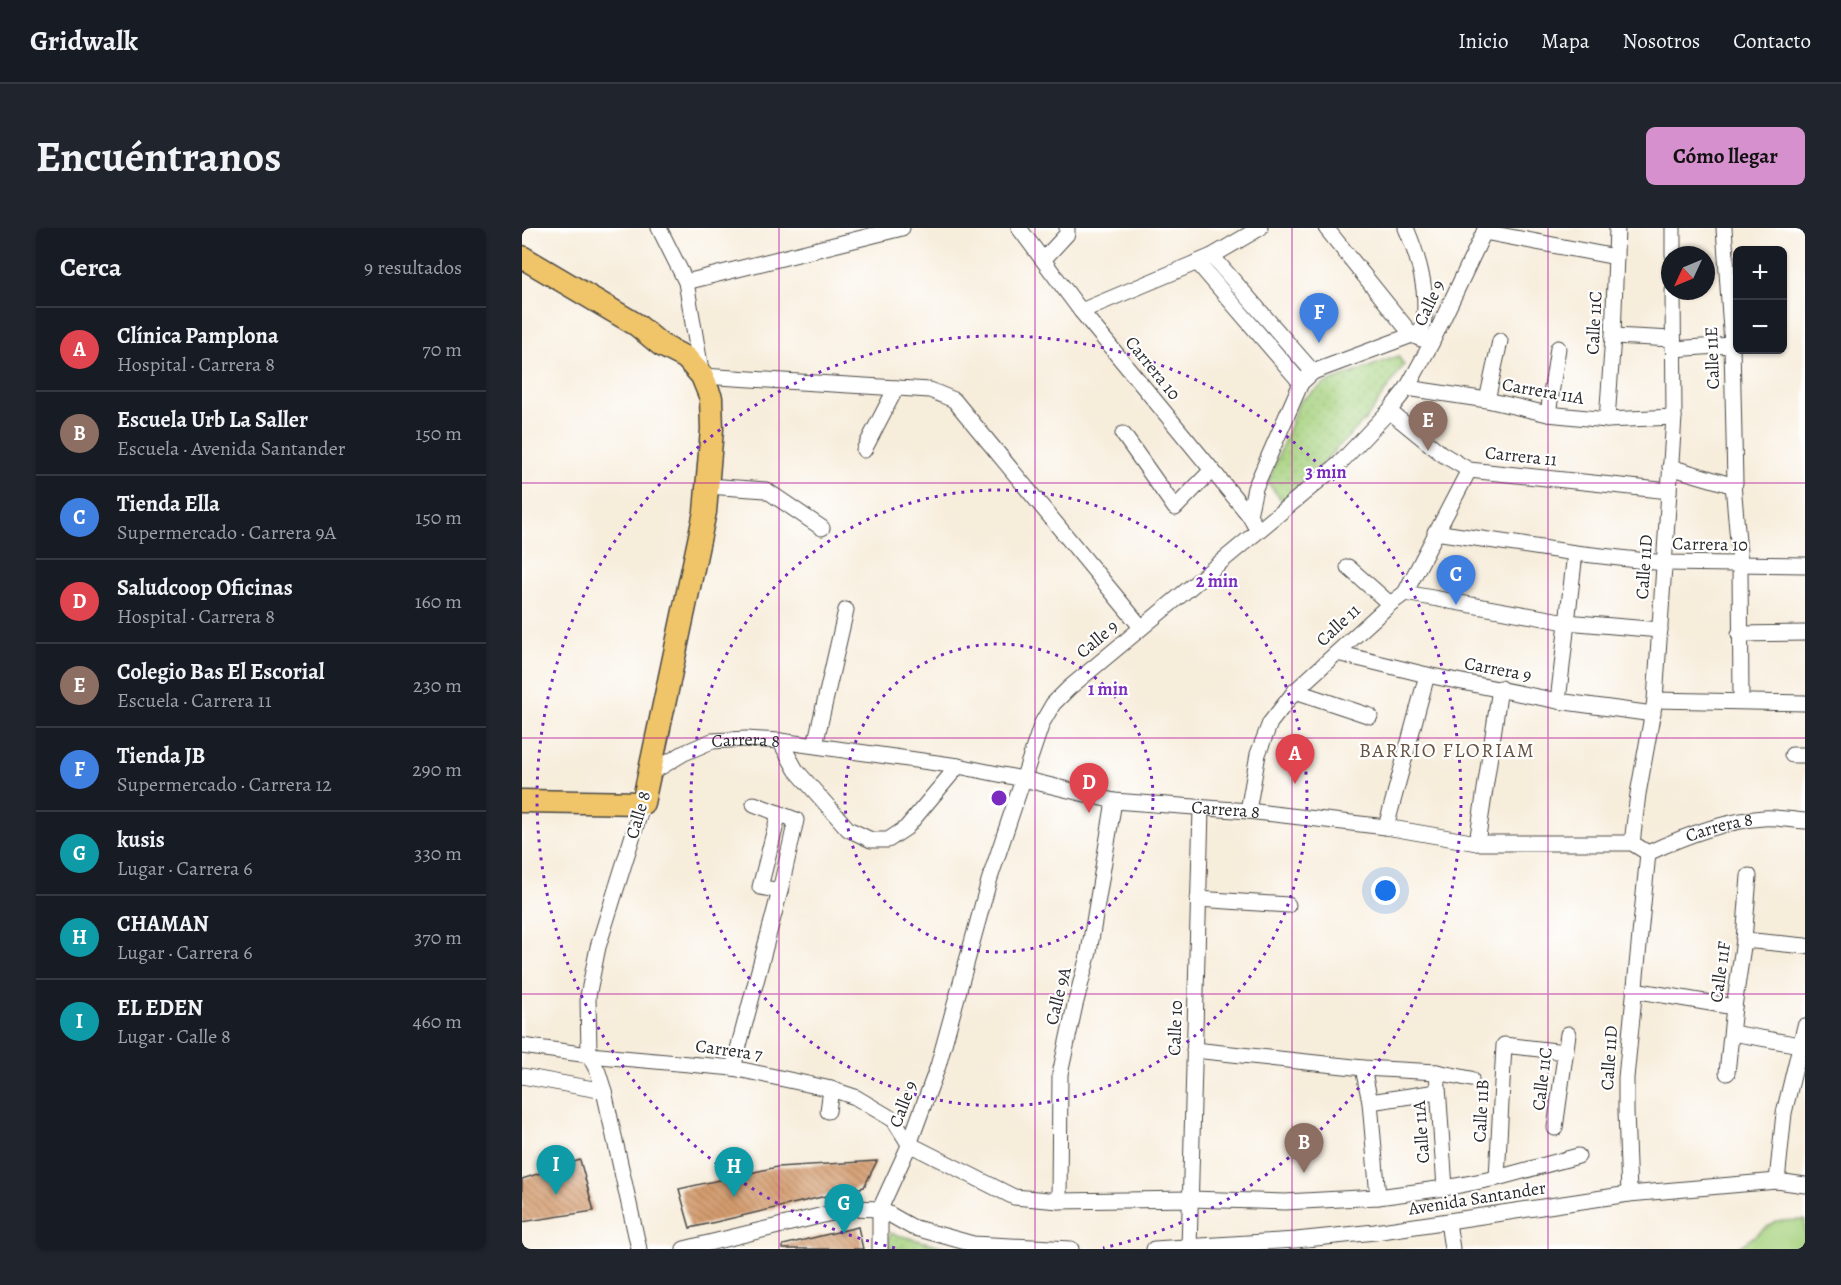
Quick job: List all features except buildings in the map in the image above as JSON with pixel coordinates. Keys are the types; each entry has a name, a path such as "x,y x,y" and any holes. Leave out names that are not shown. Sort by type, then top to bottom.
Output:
{"highway":[{"path":"522,257 637,326 661,345 686,358 702,376"},
{"path":"522,272 632,338 661,345"},
{"name":"Calle 8","path":"643,803 705,512 712,429 711,398 702,376"},
{"path":"522,801 643,803"}],"street":[{"path":"659,228 686,282 702,376 930,390 954,400 1141,627"},
{"path":"686,282 902,228"},
{"name":"Carrera 10","path":"1019,228 1081,312 1249,515 1258,531"},
{"path":"1043,260 1067,234 1067,228"},
{"path":"1081,312 1212,256 1260,228"},
{"path":"1326,228 1421,339"},
{"path":"1406,228 1425,292 1425,324 1421,339"},
{"name":"Calle 11C","path":"1607,420 1617,228"},
{"path":"1673,228 1673,246"},
{"name":"Calle 11E","path":"1724,228 1732,345 1736,477 1732,484 1740,564 1741,701"},
{"path":"1485,230 1616,257"},
{"name":"Calle 9","path":"880,1249 880,1209 906,1151 938,1066 989,880 1042,723 1053,704 1141,627 1339,464 1389,411 1407,388 1421,339 1485,230"},
{"path":"1212,256 1313,372"},
{"path":"1197,262 1301,383"},
{"name":"Calle 11D","path":"1632,843 1638,794 1654,707 1660,630 1674,417 1673,300"},
{"path":"1613,336 1673,344 1732,345"},
{"path":"1249,515 1256,489 1301,383 1313,372 1421,339"},
{"path":"1487,400 1500,341"},
{"path":"1548,414 1558,348"},
{"path":"864,450 897,388"},
{"name":"Carrera 11A","path":"1407,388 1487,400 1548,414 1607,420 1674,417"},
{"name":"Carrera 11","path":"1389,411 1442,454 1469,470 1669,491"},
{"path":"1123,434 1175,508 1212,470"},
{"path":"1670,467 1732,484"},
{"name":"Calle 11","path":"1248,811 1258,754 1270,723 1295,691 1405,593 1469,470"},
{"path":"707,486 766,490 822,528"},
{"name":"Carrera 10","path":"1435,532 1575,553 1664,563 1805,565"},
{"path":"1558,701 1575,553"},
{"path":"1348,567 1390,604"},
{"path":"1405,593 1566,622 1660,630"},
{"path":"815,745 846,610"},
{"path":"1739,634 1805,633"},
{"name":"Carrera 9","path":"1337,653 1427,675 1558,701 1654,707 1741,701 1805,703"},
{"path":"1386,827 1427,675"},
{"path":"1477,843 1500,688"},
{"path":"1295,691 1370,716"},
{"name":"Carrera 8","path":"650,774 684,753 712,741 746,739 780,741 958,766 1114,801 1248,811 1386,827 1477,843 1632,843"},
{"path":"780,741 796,770 848,830 871,840 888,840 906,828 958,766"},
{"name":"Calle 9A","path":"1059,1201 1060,1074 1089,952 1114,801"},
{"name":"Calle 8","path":"639,1249 604,1091 595,1066 588,996 598,947 643,803"},
{"path":"733,1068 780,891 796,820 754,804"},
{"name":"Calle 10","path":"1190,1244 1189,1205 1201,809"},
{"name":"Carrera 8","path":"1648,853 1674,841 1730,823 1765,818 1805,821"},
{"path":"1632,843 1648,853"},
{"name":"Calle 11D","path":"1629,1187 1626,1078 1648,853"},
{"name":"Calle 11F","path":"1727,1073 1744,940 1749,876"},
{"path":"1198,899 1288,906"},
{"path":"1744,940 1805,946"},
{"path":"1634,990 1734,1006"},
{"path":"1777,1173 1784,1113 1805,1026"},
{"path":"1732,1033 1800,1045"},
{"name":"Calle 11C","path":"1556,1128 1568,1034"},
{"name":"Calle 11B","path":"1497,1178 1504,1045 1565,1052"},
{"name":"Carrera 7","path":"522,1046 595,1066 733,1068 830,1100 855,1097 894,1120 906,1151"},
{"path":"1194,1050 1363,1068 1437,1072 1471,1079"},
{"path":"1363,1068 1370,1102 1378,1197"},
{"name":"Calle 11A","path":"1437,1072 1445,1188"},
{"path":"522,1076 604,1091"},
{"path":"1370,1102 1437,1092"},
{"path":"906,1151 1014,1197 1059,1201 1189,1205 1378,1197 1497,1178 1578,1156"},
{"name":"Avenida Santander","path":"1154,1249 1190,1244 1259,1245 1364,1234 1448,1222 1629,1187 1777,1173 1805,1185"},
{"path":"684,1249 714,1245 852,1208 880,1209 912,1227 973,1244 1071,1249"},
{"path":"1448,1222 1452,1249"}],"green space":[{"path":"1398,356 1404,365 1366,419 1283,502 1268,483 1299,402 1324,384"},
{"path":"1805,1220 1805,1249 1736,1249 1776,1221"},
{"path":"890,1233 953,1249 889,1249"}],"place":[{"name":"Tienda JB","path":"1319,343"},
{"name":"Colegio Bas El Escorial","path":"1428,451"},
{"name":"Tienda Ella","path":"1456,605"},
{"name":"Clínica Pamplona","path":"1295,784"},
{"name":"Saludcoop Oficinas","path":"1089,813"},
{"name":"Escuela Urb La Saller","path":"1304,1173"},
{"name":"EL EDEN","path":"556,1195"},
{"name":"CHAMAN","path":"734,1197"},
{"name":"kusis","path":"844,1234"}],"district":[{"name":"BARRIO FLORIAM","path":"1447,750"}]}
